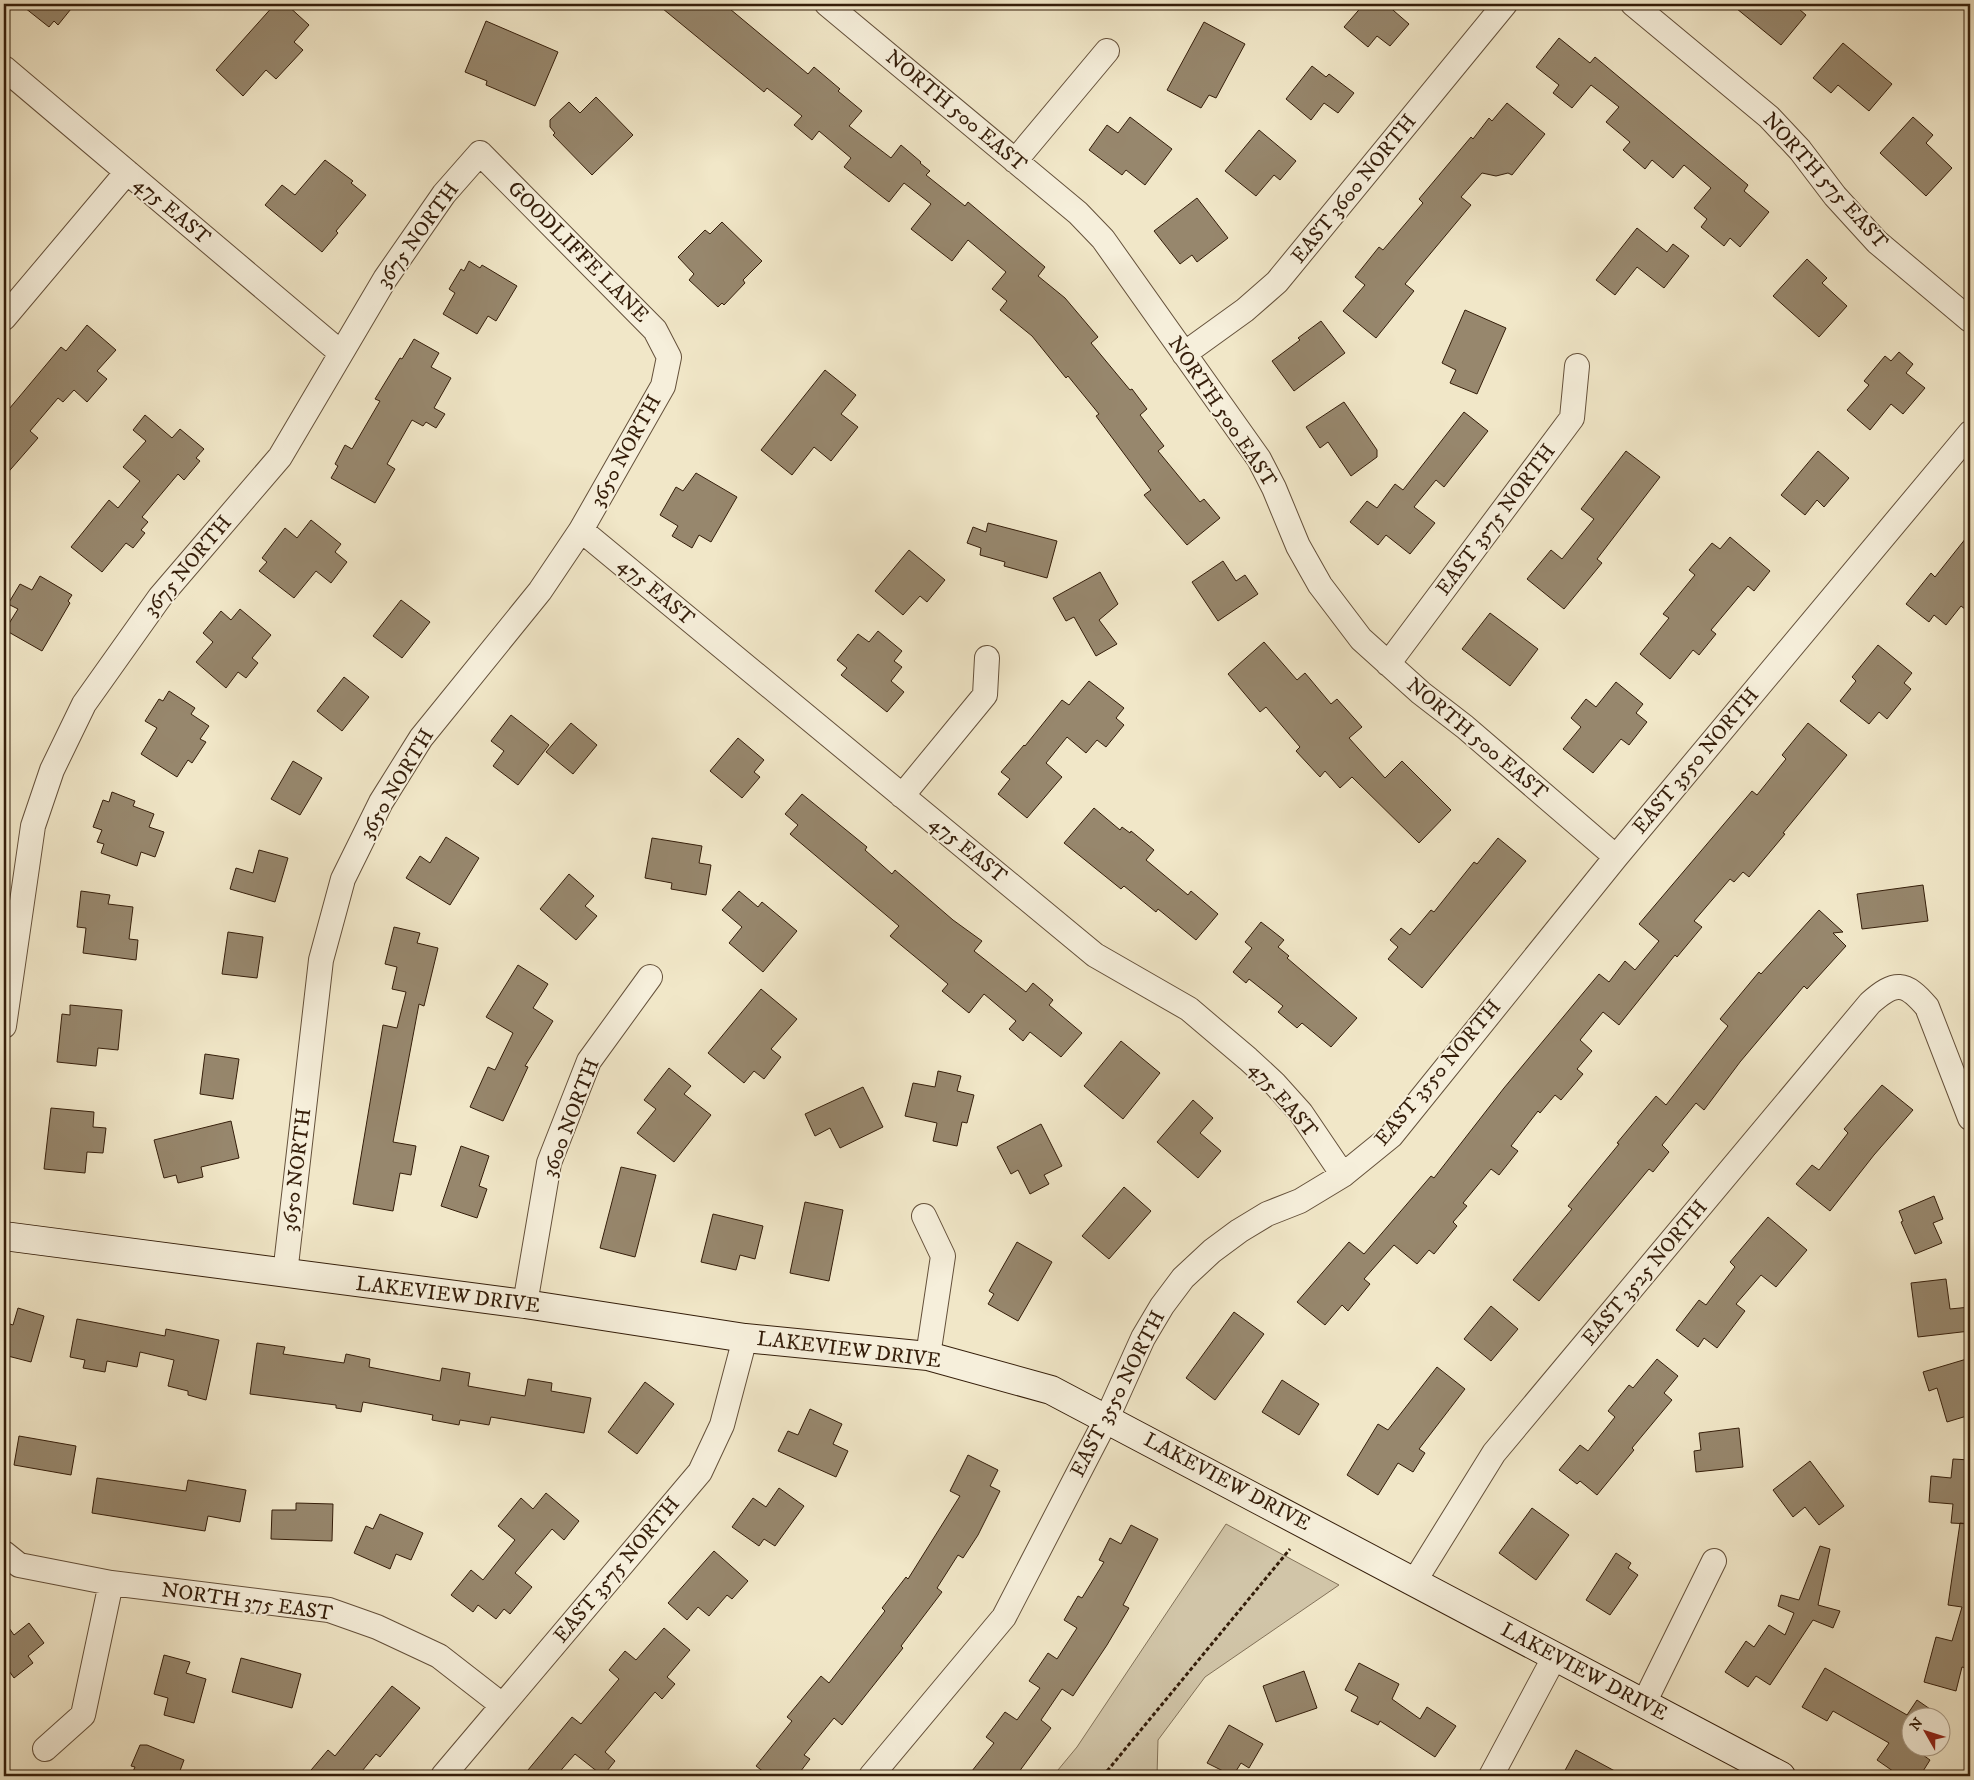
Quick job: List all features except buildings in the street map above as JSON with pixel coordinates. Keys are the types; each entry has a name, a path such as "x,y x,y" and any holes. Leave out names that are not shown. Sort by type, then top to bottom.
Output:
{"street":[{"name":"NORTH 500 EAST","path":"827,4 1078,213 1102,239 1259,460 1274,488 1298,546 1320,585 1361,639 1421,694 1472,733 1616,857"},
{"name":"EAST 3600 NORTH","path":"1184,354 1245,310 1278,282 1504,4"},
{"name":"NORTH 575 EAST","path":"1632,4 1769,117 1800,150 1835,196 1876,242 1970,320"},
{"path":"1015,161 1107,51"},
{"name":"475 EAST","path":"4,68 341,353"},
{"name":"3675 NORTH","path":"4,1026 33,826 52,770 84,704 160,596 280,457 390,271 444,194 480,153"},
{"name":"GOODLIFFE LANE","path":"480,153 655,330 669,357"},
{"path":"4,318 126,172"},
{"name":"3650 NORTH","path":"285,1274 321,960 343,879 381,802 421,738 540,590 582,530 663,386 669,357"},
{"name":"EAST 3575 NORTH","path":"1388,664 1572,418 1577,366"},
{"name":"EAST 3550 NORTH","path":"871,1776 1004,1618 1107,1418 1143,1338 1162,1306 1183,1278 1212,1251 1239,1231 1267,1214 1300,1201 1343,1175 1391,1136 1616,857 1970,433"},
{"name":"475 EAST","path":"582,530 1095,955 1189,1009 1241,1053 1274,1083 1300,1113 1343,1175"},
{"path":"902,796 985,695 987,658"},
{"name":"3600 NORTH","path":"525,1304 549,1163 589,1061 650,977"},
{"name":"EAST 3525 NORTH","path":"1414,1582 1494,1453 1870,1003 1885,990 1900,986 1914,992 1927,1007 1970,1118"},
{"path":"924,1216 943,1256 928,1356"},
{"name":"LAKEVIEW DRIVE","path":"4,1236 525,1304 745,1338 928,1356 1051,1390 1781,1776"},
{"name":"EAST 3575 NORTH","path":"443,1776 700,1472 722,1425 745,1338"},
{"name":"NORTH 375 EAST","path":"4,1553 19,1565 111,1583 329,1610 377,1627 439,1656 502,1706"},
{"path":"1644,1704 1714,1561"},
{"path":"45,1749 83,1715 111,1583"},
{"path":"1490,1776 1554,1656"}],"path":[{"path":"1104,1776 1290,1549"}],"shaded area":[{"path":"1226,1524 1339,1585 1205,1677 1158,1740 1157,1776 1053,1776 1077,1747"}]}
